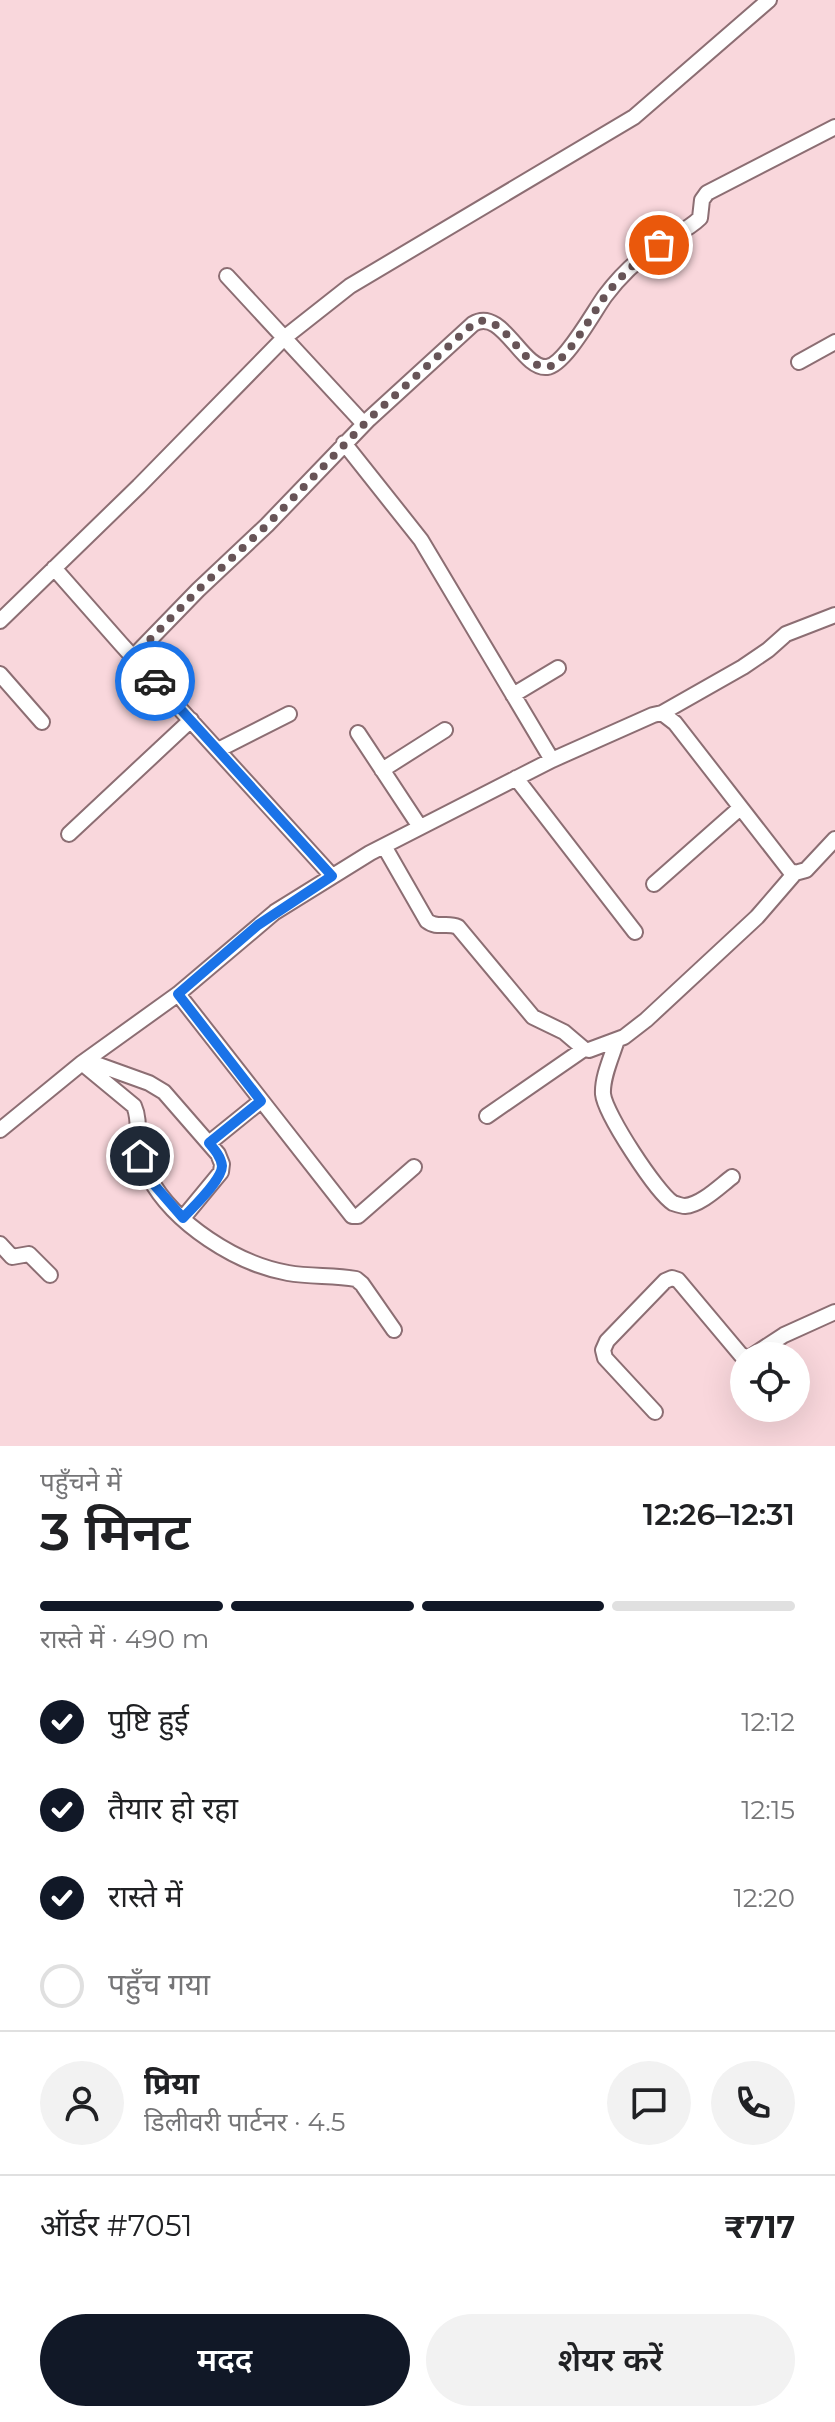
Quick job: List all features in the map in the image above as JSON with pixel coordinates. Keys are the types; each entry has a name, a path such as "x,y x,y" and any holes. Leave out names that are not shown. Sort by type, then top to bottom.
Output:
{"street":[{"path":"0,621 139,486 284,338 350,286 634,117 769,0"},
{"path":"133,657 267,525 344,443 480,320 497,327 537,365 553,365 577,339 607,294 630,268 700,218 702,200 707,193 835,127"},
{"path":"227,276 364,424"},
{"path":"799,362 835,342"},
{"path":"344,443 421,540 552,760"},
{"path":"54,568 332,876"},
{"path":"0,1130 178,994 258,925 332,876 552,760 662,713 743,667 786,634 835,615"},
{"path":"513,695 558,668"},
{"path":"0,674 42,722"},
{"path":"662,713 675,723 786,867 795,873"},
{"path":"218,750 289,714"},
{"path":"69,834 191,720"},
{"path":"382,770 445,730"},
{"path":"358,733 420,827"},
{"path":"516,778 635,932"},
{"path":"654,884 740,808"},
{"path":"384,846 427,921 432,925 458,927 533,1017 564,1032 589,1050 617,1040 646,1020 757,917 795,873 806,870 835,839"},
{"path":"178,994 352,1216 358,1216 414,1167"},
{"path":"617,1040 604,1082 603,1094 607,1107 631,1150 667,1198 675,1205 686,1206 732,1177"},
{"path":"487,1116 584,1049"},
{"path":"85,1065 99,1065 149,1083 164,1092 209,1143 222,1164 221,1172 183,1218"},
{"path":"85,1065 134,1106 138,1116 138,1151 150,1180 183,1218 213,1242 254,1262 285,1272 356,1279 394,1330"},
{"path":"209,1143 261,1101"},
{"path":"0,1244 12,1257 28,1253 50,1275"},
{"path":"655,1412 605,1358 603,1350 607,1341 665,1281 672,1278 678,1280 730,1342"},
{"path":"773,1342 835,1312"}],"way so far":[{"path":"155,681 133,657 267,525 344,443 473,324 486,320 537,365 553,365 577,339 618,281 659,245"}],"route":[{"path":"140,1156 150,1180 183,1218 216,1180 222,1164 209,1143 261,1101 178,994 258,925 332,876 155,681"}]}
